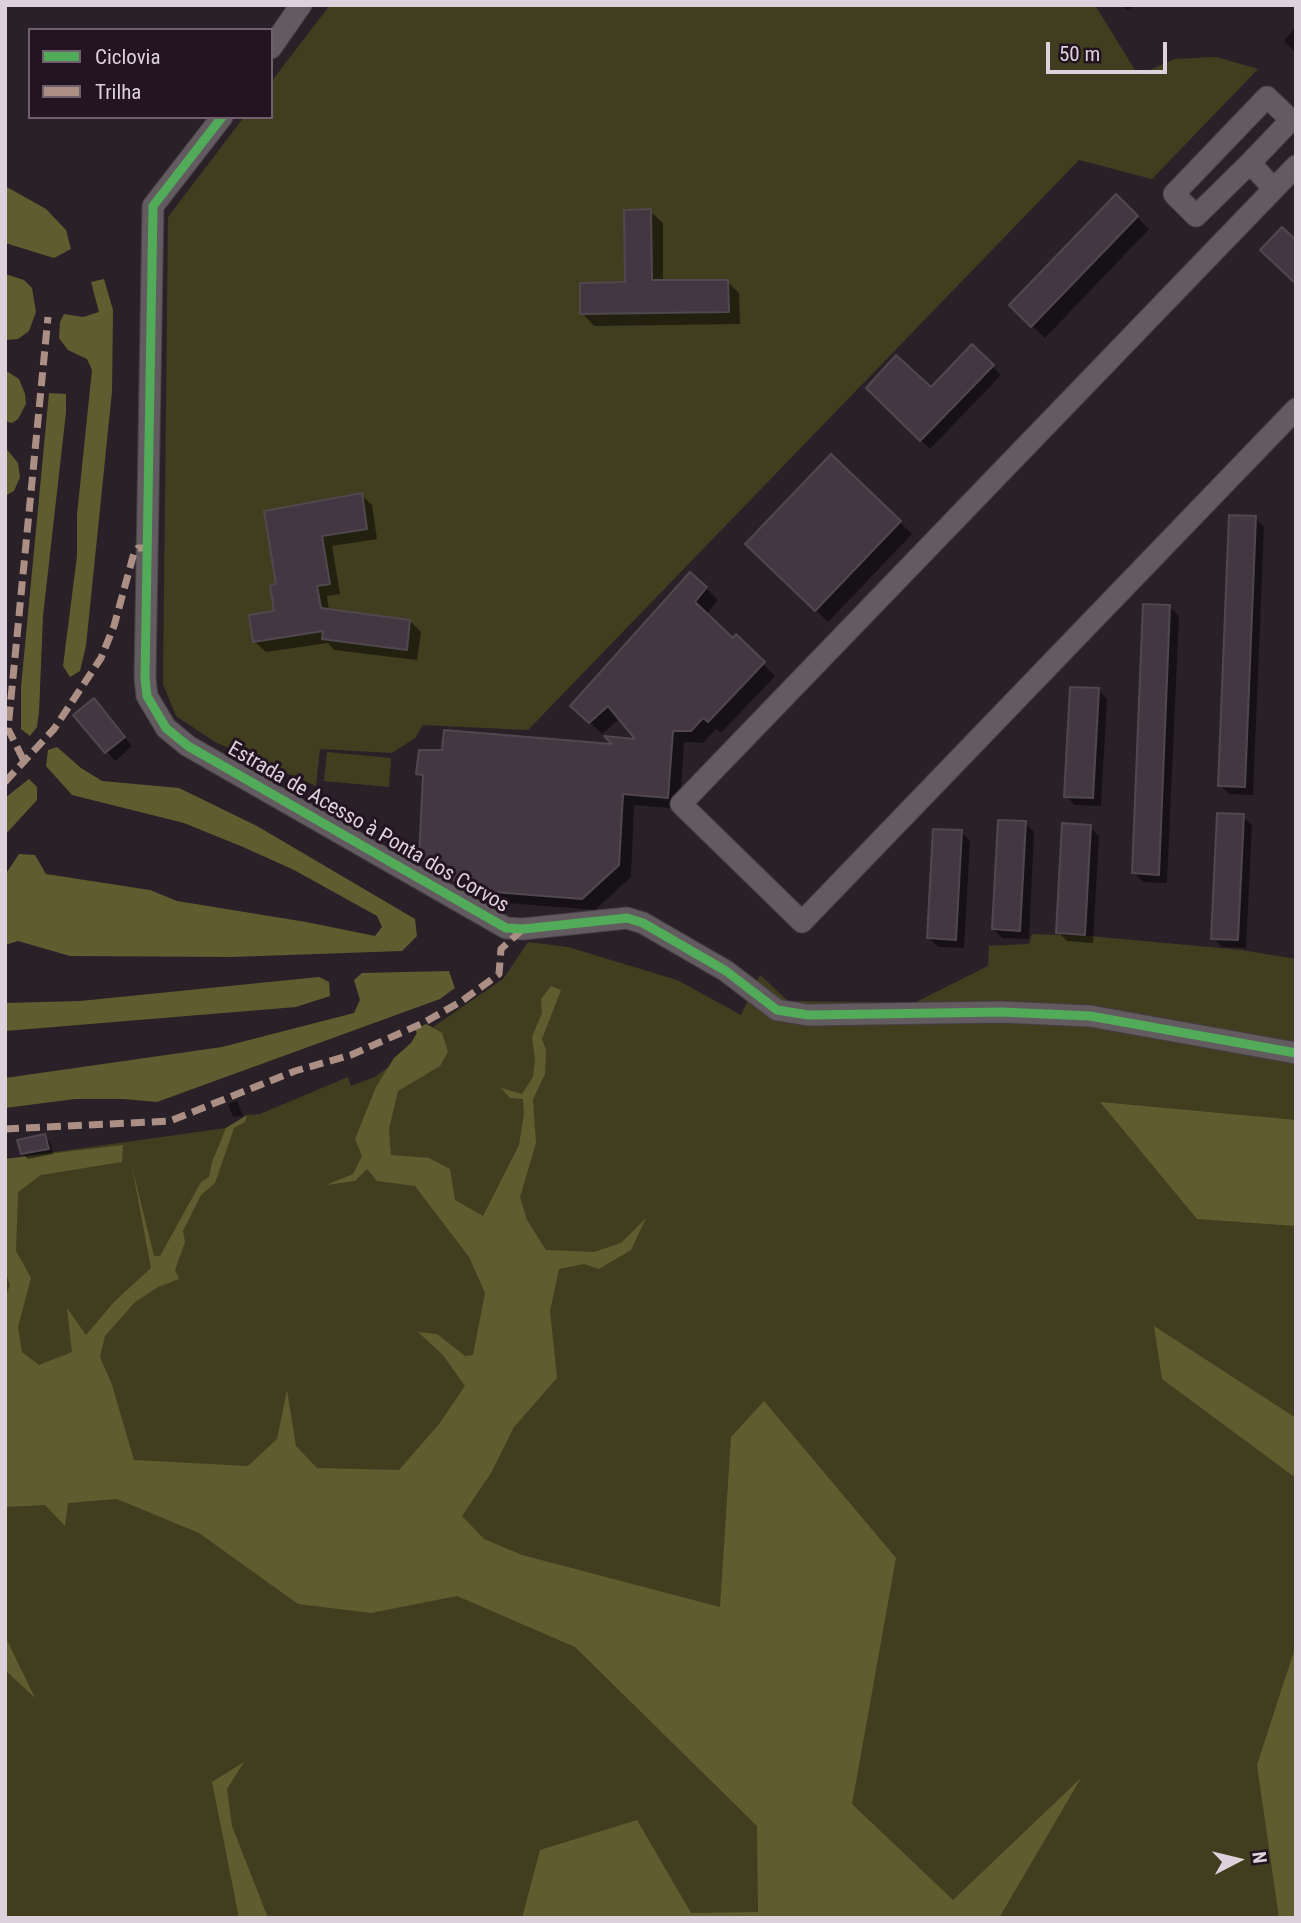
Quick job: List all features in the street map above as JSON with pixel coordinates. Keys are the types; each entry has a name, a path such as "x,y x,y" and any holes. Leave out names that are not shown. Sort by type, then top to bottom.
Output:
{"street":[{"path":"273,45 301,5"},
{"path":"1267,97 1292,120 1250,163 1196,216 1174,194 1267,97"},
{"name":"Estrada de Acesso à Ponta dos Corvos","path":"220,119 153,206 145,678 147,696 166,728 188,746 506,928 523,929 627,918 643,923 726,971 777,1010 808,1015 1002,1012 1090,1016 1296,1054"},
{"path":"1250,163 1274,188"},
{"path":"1296,166 681,804 802,922 1296,409"}],"shaded area":[{"path":"330,5 1095,5 1138,75 1175,59 1216,57 1258,69 1152,179 1079,160 528,730 423,725 415,738 392,753 320,749 316,786 215,742 176,716 163,684 168,217 242,119 273,119 273,79"},
{"path":"5,186 46,209 66,230 71,249 54,258 5,243"},
{"path":"5,274 24,280 32,288 36,312 29,331 18,339 6,340"},
{"path":"104,279 113,310 112,391 86,646 80,671 70,677 63,666 77,556 77,515 92,370 87,359 68,350 59,338 60,322 64,314 83,317 99,312 91,282"},
{"path":"5,370 19,379 25,394 26,404 18,419 12,423 5,421"},
{"path":"49,393 66,394 66,412 43,616 39,712 37,727 30,736 21,729 21,687"},
{"path":"5,447 18,463 20,477 14,491 5,496"},
{"path":"57,747 81,768 102,781 179,788 257,826 415,919 417,936 402,951 231,957 70,956 18,941 5,945 5,875 19,854 35,855 46,874 150,890 177,901 375,936 382,927 377,916 294,870 243,847 184,823 72,795 46,766 48,750"},
{"path":"327,752 391,758 389,787 324,781"},
{"path":"29,779 37,787 37,800 5,835 5,798"},
{"path":"1032,934 1089,936 1242,950 1296,959 1296,1918 5,1918 5,1159 226,1128 247,1115 260,1114 348,1077 351,1086 375,1077 394,1063 411,1043 417,1033 415,1030 426,1024 433,1027 503,979 528,942 568,947 677,980 741,1015 760,975 788,1001 914,1003 988,966 989,946 1029,944"},
{"path":"449,971 455,988 440,999 157,1102 75,1099 5,1108 5,1078 222,1047 354,1013 360,1000 354,980 362,973"},
{"path":"319,977 329,982 330,996 296,1007 5,1031 5,1003 80,1001"},
{"path":"551,986 561,990 542,1039 546,1050 545,1074 533,1099 536,1143 520,1197 527,1220 546,1250 594,1252 621,1243 646,1218 631,1250 599,1269 584,1264 559,1269 550,1311 557,1378 514,1427 491,1473 462,1516 484,1539 522,1555 720,1607 731,1437 764,1401 896,1558 852,1804 953,1900 1081,1778 999,1918 522,1918 540,1850 637,1820 691,1913 758,1912 757,1826 575,1647 457,1596 371,1613 298,1604 199,1533 117,1499 68,1503 65,1526 45,1505 5,1507 5,1298 10,1285 5,1270 5,1159 123,1145 122,1162 41,1175 18,1192 16,1251 31,1278 18,1327 22,1352 39,1365 72,1352 67,1308 86,1335 114,1302 151,1268 132,1167 154,1256 160,1256 201,1182 209,1177 226,1128 247,1115 245,1122 234,1128 215,1183 201,1195 183,1231 185,1242 175,1270 179,1279 158,1287 135,1302 105,1336 100,1357 112,1385 134,1460 248,1466 277,1439 287,1390 296,1446 317,1468 399,1470 439,1424 465,1386 443,1355 418,1332 437,1334 465,1356 473,1355 485,1293 469,1257 415,1186 377,1181 367,1169 355,1181 326,1185 353,1174 362,1156 355,1139 376,1087 394,1058 411,1043 417,1033 415,1030 426,1024 442,1033 448,1052 440,1066 398,1091 389,1129 391,1155 429,1158 450,1169 455,1200 483,1216 519,1145 524,1114 523,1099 510,1098 501,1088 522,1094 533,1077 535,1059 532,1037 542,1013 541,999"},
{"path":"1100,1102 1296,1120 1296,1226 1197,1219"},
{"path":"1154,1326 1296,1418 1296,1478 1162,1379"},
{"path":"5,1636 35,1698 5,1670"},
{"path":"1296,1645 1296,1918 1279,1918 1257,1765"},
{"path":"244,1762 227,1789 232,1826 268,1918 239,1918 212,1782"}],"building":[{"path":"1116,194 1138,216 1031,327 1009,305"},
{"path":"651,209 652,280 728,280 729,312 580,314 580,283 625,282 624,210"},
{"path":"1282,227 1296,240 1296,284 1260,250"},
{"path":"972,344 994,365 920,441 866,388 896,355 931,387"},
{"path":"831,454 901,521 815,611 745,544"},
{"path":"362,493 367,529 322,536 330,584 317,586 321,608 410,620 407,650 322,639 323,631 253,642 249,615 274,611 270,585 276,584 264,511"},
{"path":"1229,515 1256,516 1245,787 1218,786"},
{"path":"690,572 707,587 695,602 733,638 736,634 765,662 708,722 703,718 691,731 673,731 668,798 623,794 619,865 582,899 468,890 419,857 423,775 416,774 419,750 442,750 444,730 612,744 604,736 635,739 608,706 589,723 570,706"},
{"path":"1143,604 1170,605 1159,875 1132,873"},
{"path":"1070,687 1099,688 1093,798 1064,797"},
{"path":"94,698 125,737 105,753 73,715"},
{"path":"1217,813 1244,814 1238,940 1211,939"},
{"path":"998,820 1026,821 1020,931 992,929"},
{"path":"1062,823 1091,825 1085,935 1056,933"},
{"path":"933,829 962,830 956,940 927,938"},
{"path":"45,1134 49,1149 21,1154 17,1140"}],"marked path":[{"path":"23,759 8,729 48,317"},
{"path":"5,782 54,729 101,658 114,626 134,553 138,548 145,548"},
{"path":"5,1129 170,1121 295,1071 351,1055 423,1023 462,1001 499,974 501,949 523,929"}],"cycle path":[{"path":"220,119 153,206 145,678 147,696 166,728 188,746 506,928 523,929 627,918 643,923 726,971 777,1010 808,1015 1002,1012 1090,1016 1296,1053"}]}
